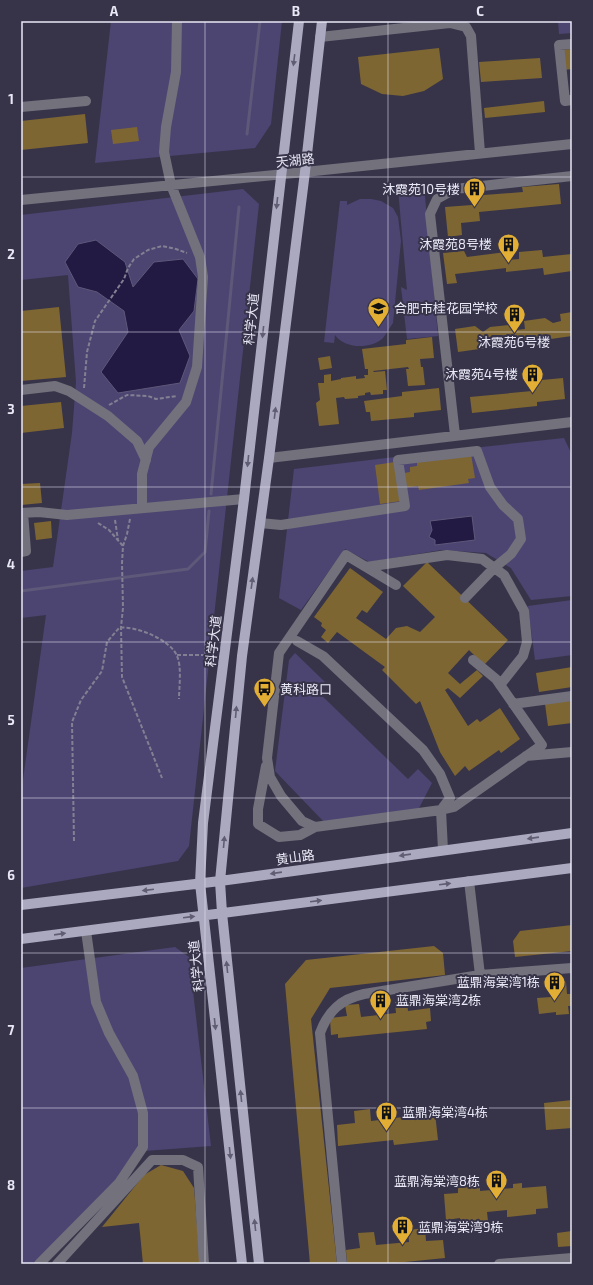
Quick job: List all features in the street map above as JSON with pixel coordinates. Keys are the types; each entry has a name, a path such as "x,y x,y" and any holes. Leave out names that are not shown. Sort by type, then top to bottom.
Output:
{"main road":[{"name":"科学大道","path":"242,1264 200,883 203,823 244,499 280,174 299,21"},
{"path":"259,1264 222,913 220,881 242,656 269,458 305,172 322,21"},
{"name":"黄山路","path":"21,906 220,881 572,832"},
{"path":"21,939 572,868"}],"street":[{"path":"142,508 142,474 149,447 186,402 197,367 203,277 200,261 171,185 164,152 166,127 176,72 177,21"},
{"path":"320,37 450,23 466,27 471,36 480,154"},
{"path":"572,44 559,45 565,101 572,100"},
{"path":"21,107 86,101"},
{"name":"天湖路","path":"21,200 572,144"},
{"path":"455,435 430,214 437,199 455,189 572,176"},
{"path":"21,390 55,386 69,391 101,411 137,441 146,460"},
{"path":"269,458 572,422"},
{"path":"260,523 281,525 405,506 398,460 477,451 490,487 503,505 518,520 521,539 511,554 494,568 465,598"},
{"path":"21,552 26,551 22,513 39,512 67,515 85,514 244,499"},
{"path":"396,585 346,555 279,653 267,758 258,810 258,824 279,837 300,835 315,827 454,807 542,745 496,679 473,660"},
{"path":"366,567 447,556 482,559 504,575 524,611 527,642 523,656 500,685"},
{"path":"297,640 323,656 423,750 440,774 450,798 441,810 443,850"},
{"path":"513,704 572,696"},
{"path":"526,756 572,752"},
{"path":"267,758 270,777 281,796 302,821 315,827"},
{"path":"470,881 480,975"},
{"path":"39,1264 119,1183 143,1147 143,1113 133,1076 109,1033 96,1002 86,931"},
{"path":"342,1264 320,1033 331,1012 352,997 364,994 480,975 572,968"},
{"path":"57,1264 152,1160 183,1160 198,1167 204,1264"},
{"path":"499,1264 530,1263 572,1258"}],"path":[{"path":"80,398 83,390 87,352 95,322 124,279 134,258 148,250 162,246 187,253 200,261"},
{"path":"101,411 111,402 127,395 148,396 156,399 188,394"},
{"path":"130,509 131,520 123,546 122,563 122,677 162,778"},
{"path":"113,511 118,541"},
{"path":"85,514 109,530 123,546"},
{"path":"74,841 72,722 81,700 102,671 107,642 119,628 127,627 144,632 168,644 177,655 180,668 180,699"},
{"path":"177,655 206,656"}],"shaded area":[{"path":"111,21 282,21 271,124 255,148 95,163"},
{"path":"558,21 572,21 572,33 559,34"},
{"path":"424,186 438,336 407,339 401,287 407,290 398,189"},
{"path":"243,189 259,204 189,846 178,861 21,888 21,794 46,615 21,618 21,571 53,567 72,433 76,382 68,275 21,280 21,215"},
{"path":"360,199 381,201 393,208 398,217 401,241 393,323 382,339 371,345 351,345 339,340 335,335 334,343 324,342 340,201 347,201 347,205"},
{"path":"96,240 125,262 133,287 154,262 183,259 198,279 194,311 179,330 190,356 180,383 118,393 101,372 128,332 124,311 97,292 78,287 65,262 78,244"},
{"path":"564,438 572,455 572,596 531,600 511,568 486,553 441,550 369,562 345,549 301,610 279,598 294,469"},
{"path":"472,516 475,540 435,545 435,540 429,537 432,530 430,521"},
{"path":"572,600 572,655 535,660 528,606"},
{"path":"295,653 325,682 317,691 408,779 418,769 432,783 418,810 324,822 275,771 289,660"},
{"path":"175,947 189,957 211,1146 144,1151 98,1202 32,1264 21,1264 21,968"}],"building":[{"path":"439,48 443,79 424,91 403,96 382,94 361,84 358,57"},
{"path":"572,49 572,69 564,70 561,50"},
{"path":"540,58 542,78 481,82 479,62"},
{"path":"544,101 545,112 485,118 484,108"},
{"path":"85,114 88,143 21,150 21,121"},
{"path":"137,127 139,141 113,144 111,130"},
{"name":"沐霞苑10号楼","path":"559,184 561,204 479,212 480,221 461,223 462,235 448,237 445,207 472,205 471,196 523,192 522,187"},
{"name":"沐霞苑8号楼","path":"542,250 543,257 572,254 572,271 544,275 543,268 506,272 506,268 455,274 457,283 447,284 443,253 464,251 467,257 506,252 507,260 519,259 519,252"},
{"path":"59,307 66,377 21,381 21,311"},
{"name":"沐霞苑6号楼","path":"572,312 572,336 458,352 455,329 475,326 483,332 490,327 509,325 516,330 525,329 524,321 545,318 553,323 561,321 560,314"},
{"path":"432,337 434,358 420,359 421,367 423,367 425,385 408,386 406,369 409,369 408,367 373,371 385,371 387,390 383,390 383,394 371,395 370,392 365,393 365,395 358,396 358,398 336,398 339,424 319,426 316,403 320,400 318,383 324,383 324,375 331,374 331,381 356,376 356,379 365,378 364,375 368,375 368,369 365,369 362,349 406,344 406,340"},
{"path":"330,356 332,368 320,370 318,358"},
{"name":"沐霞苑4号楼","path":"563,378 565,399 537,402 537,406 472,413 470,397 532,391 531,381"},
{"path":"439,388 441,410 414,413 414,417 371,421 370,412 366,412 364,401 402,396 402,392"},
{"path":"61,402 64,428 21,433 21,406"},
{"path":"471,454 475,478 468,479 469,483 419,490 418,486 403,488 404,473 410,472 410,467 417,466 417,461"},
{"path":"395,462 401,501 380,504 375,465"},
{"path":"40,483 42,503 21,505 21,484"},
{"path":"51,521 52,538 36,540 34,523"},
{"path":"427,562 508,640 484,665 469,650 448,673 460,684 477,670 483,676 460,698 448,688 445,690 468,726 477,719 480,722 500,708 520,739 501,753 499,750 469,771 465,766 455,776 440,752 420,701 416,704 382,670 385,667 337,632 328,643 321,637 326,630 321,626 322,623 314,617 350,568 383,592 367,613 362,610 356,618 386,639 396,628 407,626 420,632 435,617 403,586"},
{"path":"572,667 572,687 539,692 536,673"},
{"path":"572,700 572,723 548,726 545,704"},
{"path":"572,925 572,951 515,957 513,941 520,931"},
{"path":"434,946 443,953 445,975 330,988 311,1019 337,1264 310,1264 285,984 306,960"},
{"name":"蓝鼎海棠湾1栋","path":"566,982 567,994 572,994 572,1006 568,1006 569,1014 556,1015 556,1012 539,1014 537,998 551,997 549,984"},
{"name":"蓝鼎海棠湾2栋","path":"407,1001 408,1011 430,1008 431,1021 426,1022 427,1029 338,1038 338,1034 331,1035 330,1018 347,1016 345,1005 359,1004 361,1017 396,1013 395,1002"},
{"path":"572,1100 572,1128 546,1130 544,1103"},
{"name":"蓝鼎海棠湾4栋","path":"370,1109 371,1121 435,1113 438,1140 394,1145 393,1140 338,1146 337,1125 355,1123 354,1111"},
{"path":"161,1165 183,1171 194,1188 200,1264 143,1264 139,1223 102,1227 144,1175"},
{"name":"蓝鼎海棠湾8栋","path":"522,1183 522,1188 546,1186 548,1208 536,1209 536,1214 507,1217 507,1210 487,1212 488,1221 460,1224 460,1218 446,1220 444,1194 458,1193 458,1188 480,1186 480,1191 513,1188 513,1184"},
{"name":"蓝鼎海棠湾9栋","path":"425,1228 426,1241 443,1240 445,1258 385,1264 347,1264 346,1250 360,1248 358,1233 374,1232 376,1245 409,1242 408,1230"},
{"path":"572,1231 572,1246 558,1247 557,1233"}],"waterway":[{"path":"247,134 260,21"},
{"path":"211,494 239,207"},
{"path":"21,591 188,569 205,552 209,511"}],"place":[{"name":"沐霞苑10号楼","path":"475,208"},
{"name":"沐霞苑8号楼","path":"508,264"},
{"name":"合肥市桂花园学校","path":"378,328"},
{"name":"沐霞苑6号楼","path":"514,334"},
{"name":"沐霞苑4号楼","path":"533,394"},
{"name":"黄科路口","path":"264,708"},
{"name":"蓝鼎海棠湾1栋","path":"555,1002"},
{"name":"蓝鼎海棠湾2栋","path":"380,1020"},
{"name":"蓝鼎海棠湾4栋","path":"387,1132"},
{"name":"蓝鼎海棠湾8栋","path":"496,1200"},
{"name":"蓝鼎海棠湾9栋","path":"402,1246"}]}
